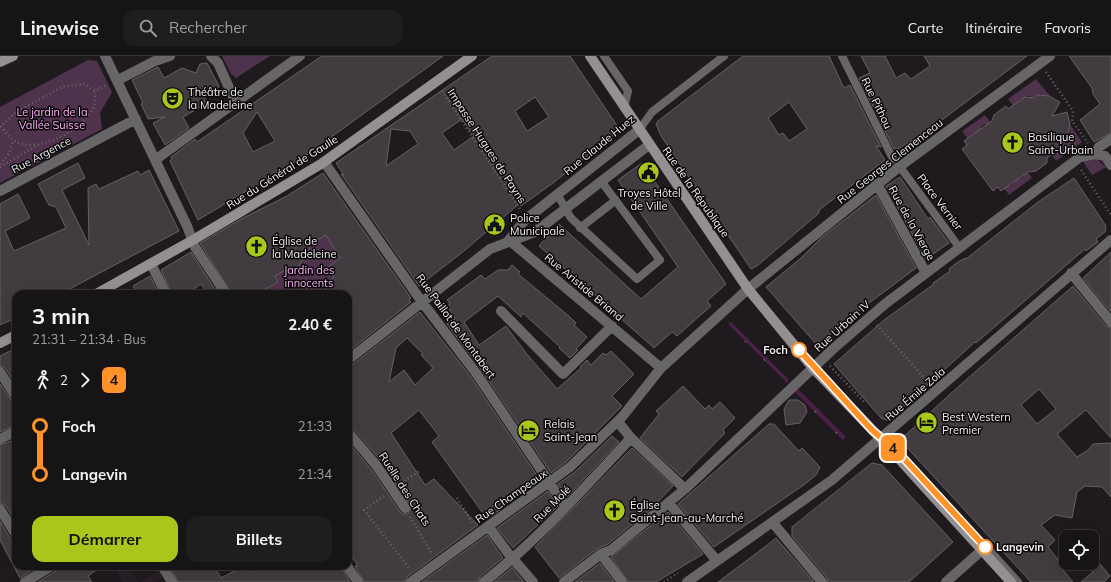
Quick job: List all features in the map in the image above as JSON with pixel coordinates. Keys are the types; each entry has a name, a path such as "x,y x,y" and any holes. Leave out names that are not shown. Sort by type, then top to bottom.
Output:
{"street":[{"path":"0,62 13,56"},
{"path":"105,56 114,82 136,118 195,247 223,290"},
{"path":"114,82 155,61 170,56"},
{"path":"211,56 218,63 235,101"},
{"path":"155,160 235,101 300,56"},
{"name":"Rue du Général de Gaulle","path":"103,290 193,240 324,162 436,87 472,56"},
{"name":"Rue de la République","path":"590,56 748,290 813,368 881,439 981,551 1011,582"},
{"name":"Rue Georges Clemenceau","path":"661,368 748,290 877,184 1036,60 1050,56"},
{"name":"Rue Argence","path":"0,191 136,118"},
{"name":"Rue Claude Huez","path":"509,240 525,220 639,130"},
{"path":"1111,139 1099,147 1095,154 1105,156 1111,165"},
{"name":"Rue Claude Huez","path":"352,357 490,249 509,240 535,232 649,145"},
{"name":"Rue Urbain IV","path":"564,582 601,554 611,550 669,503 833,349 885,304 1080,157 1095,154"},
{"name":"Rue Paillot de Montabert","path":"324,162 422,302 476,374 566,507"},
{"name":"Rue de la Vierge","path":"877,184 926,273"},
{"name":"Rue Aristide Briand","path":"509,240 661,368"},
{"name":"Rue Émile Zola","path":"687,582 773,523 832,480 1111,240"},
{"path":"151,264 164,290"},
{"path":"1071,273 1111,322"},
{"path":"501,312 563,374 612,326"},
{"path":"0,343 12,337"},
{"name":"Rue Champeaux","path":"414,580 550,483 570,467 618,422 661,368"},
{"path":"0,372 12,391"},
{"path":"618,422 631,438 684,490"},
{"path":"0,439 12,433"},
{"name":"Ruelle des Chats","path":"352,437 376,465 405,508"},
{"name":"Rue Molé","path":"484,582 513,559 566,507 631,438"},
{"path":"669,503 717,561"},
{"path":"0,509 12,528"},
{"path":"773,523 822,582"},
{"path":"488,526 533,582"},
{"path":"946,582 981,551"},
{"path":"601,554 622,582"},
{"path":"25,582 37,570"},
{"path":"164,570 172,582"},
{"path":"350,570 358,582"}],"lane":[{"path":"604,56 628,91 624,108"},
{"name":"Rue Claude Huez","path":"639,130 652,112 724,56"},
{"name":"Rue Pithou","path":"842,56 893,159"},
{"name":"Place Vernier","path":"903,171 959,247"},
{"path":"557,194 565,208 580,228 637,279 660,260 601,182"},
{"path":"580,228 616,200"},
{"path":"881,439 897,451 1018,582"}],"path":[{"path":"1036,60 1073,111 1072,121 1089,144"},
{"path":"95,91 114,82"},
{"path":"40,144 22,144 13,140 9,138 1,126 16,112 62,87 85,84 95,91"},
{"name":"Impasse Hugues de Payns","path":"436,87 519,206 520,212"},
{"path":"0,166 40,144 63,136 83,122 94,108 95,91"},
{"path":"0,166 9,154 13,140"},
{"path":"874,322 932,386"},
{"path":"745,342 748,339"},
{"path":"827,362 870,409"},
{"path":"815,412 818,409"},
{"path":"414,580 364,510 422,470"},
{"path":"457,498 479,533"},
{"name":"Ruelle des Chats","path":"405,508 437,563"}],"shaded area":[{"path":"731,322 789,380 787,383 728,324"},
{"path":"798,389 846,437 843,440 795,392"},
{"path":"116,570 131,570 138,582 122,582"},
{"path":"158,571 162,577 154,582 140,582"}],"green space":[{"path":"222,56 270,56 236,78 231,74"},
{"name":"Le jardin de la Vallée Suisse","path":"88,60 97,61 112,92 100,113 102,129 0,183 0,107"},
{"path":"1036,79 1055,102 1040,94 1039,96 1033,97 1033,101 1030,100 1030,96 1027,96 1024,102 1021,99 1018,101 1019,104 1014,107 1008,99"},
{"path":"985,115 991,123 986,127 985,124 981,127 983,130 972,134 974,137 969,141 962,131"},
{"path":"1067,120 1082,142 1056,161 1050,153 1054,150 1056,152 1059,150 1057,148 1059,146 1061,147 1064,143 1060,141 1062,138 1065,139 1067,137 1066,135 1070,133"},
{"path":"1097,159 1106,167 1092,175 1082,160"},
{"path":"1026,170 1032,178 1009,195 1003,187 1008,183 1010,186 1014,183 1013,180 1017,176 1020,179 1024,176 1022,173"},
{"name":"Jardin des innocents","path":"326,235 339,258 327,268 334,276 318,290 258,290 272,278 275,283 278,282 275,276 292,266 310,247 304,245"}],"building":[{"path":"322,56 443,56 308,154 198,220 170,161 172,159 171,157 195,139 197,142","holes":["257,112 275,141 253,152 243,133"]},
{"path":"492,56 570,56 620,130 553,183 521,206 520,203 464,251 419,286 341,174 344,175 336,163","holes":["535,97 549,117 527,131 515,111","462,119 474,136 454,150 442,133","391,129 410,131 418,144 386,166"]},
{"path":"743,56 829,56 844,88 850,85 881,147 876,146 885,160 819,210 819,213 757,266 751,269 661,136 656,124","holes":["789,102 807,129 789,141 783,133 779,135 768,118"]},
{"path":"861,56 885,56 896,78 905,73 911,79 930,66 924,56 1027,56 926,132 898,149 894,149 859,78 870,73"},
{"path":"1069,56 1111,56 1111,133 1094,142 1080,120 1100,104 1093,94 1092,88"},
{"name":"Théâtre de la Madeleine","path":"207,63 219,86 216,92 206,92 204,105 183,117 189,128 165,145 153,123 165,117 148,119 141,104 143,103 132,80 158,67 164,78 182,68 196,73 200,64"},
{"name":"Basilique Saint-Urbain","path":"1037,95 1049,96 1060,102 1052,116 1067,112 1070,124 1068,133 1060,148 1047,158 1047,163 1036,171 1028,172 1001,191 998,187 993,191 962,149 967,145 964,141 992,121 994,115 1006,106 1008,109 1025,97 1034,98"},
{"path":"78,163 85,178 62,190 89,245 88,188 96,184 99,189 138,171 140,175 149,170 179,231 68,290 12,290 12,320 0,325 0,204 18,194 30,218 5,231 14,251 66,228 56,207 49,205 38,184"},
{"path":"642,163 726,284 707,301 711,306 677,336 672,332 654,348 539,246 559,224 641,299 678,267 618,180"},
{"path":"323,173 411,298 409,300 411,302 352,349 352,290 318,290 334,277 327,268 340,258 326,235 309,245 310,248 296,270 292,266 275,276 278,282 264,290 229,290 200,243 241,219 287,196"},
{"path":"900,177 928,219 930,217 949,243 926,259 886,186"},
{"path":"1074,178 1106,226 1105,232 1096,239 1098,242 1086,251 1085,249 976,343 975,342 903,407 886,420 881,418 834,364 884,320 950,271 949,269 955,264 965,258 966,259 1038,202"},
{"path":"876,195 916,268 841,324 820,344 816,344 766,287 801,258 821,238"},
{"path":"191,252 215,290 205,290 201,284 192,290 170,290 161,270"},
{"path":"1111,252 1111,312 1083,278"},
{"path":"512,265 520,272 518,274 570,317 576,323 574,325 587,337 570,358 523,313 521,317 498,296 464,322 479,345 506,326 526,353 557,389 581,368 580,367 587,360 591,365 603,353 606,355 611,351 634,374 612,396 622,406 566,462 551,473 481,369 447,324 455,318 447,306 450,304 447,300 481,275 485,279 498,270 508,270"},
{"path":"150,276 157,290 135,290 133,286"},
{"path":"1073,286 1106,326 1111,328 1111,438 1086,410 1057,434 1077,457 1088,450 1093,444 1111,443 1111,497 1102,487 1085,486 1077,492 1072,518 1055,515 1041,525 1055,540 1048,547 1059,561 1059,570 1063,570 1073,582 1031,582 900,440","holes":["1039,389 1056,409 1037,424 1021,405"]},
{"path":"420,312 471,377 540,480 487,519 432,442 439,436 419,410 391,433 425,485 434,479 478,525 407,577 405,582 364,582 355,566 358,566 352,556 352,447 371,469 400,512 403,514 408,514 411,507 381,461 353,428 352,365","holes":["407,338 423,354 421,355 433,368 415,385 404,370 389,382 396,348"]},
{"path":"12,350 12,379 5,368 0,366 0,356"},
{"path":"0,384 12,401 12,427 0,432"},
{"path":"683,386 705,409 709,405 712,409 720,402 735,418 723,430 725,433 682,477 640,438 659,414 656,411"},
{"path":"789,400 798,400 805,405 807,412 800,423 786,425 784,409"},
{"path":"769,424 774,424 799,451 802,448 820,467 816,475 805,484 714,547 678,504"},
{"path":"612,436 619,442 567,497 558,484 575,472"},
{"path":"11,441 12,443 12,516 6,506 0,503 0,445"},
{"name":"Église Saint-Jean-au-Marché","path":"632,448 673,486 652,508 608,544 597,549 559,578 535,547"},
{"path":"872,463 882,465 953,542 909,582 828,582 827,578 792,536 792,527"},
{"path":"548,491 558,506 513,548 497,528"},
{"path":"668,512 703,554 656,582 628,582 611,557"},
{"path":"0,521 12,539 12,563 0,540"},
{"path":"487,535 503,558 480,577 478,582 422,582"},
{"path":"776,538 814,582 718,582 766,546"},
{"path":"600,563 614,582 575,582"},
{"path":"1099,563 1110,576 1104,582 1081,582 1093,572 1091,570 1099,570"},
{"path":"512,567 524,582 494,582 508,571"},
{"path":"16,570 30,570 31,571 20,578"},
{"path":"58,570 96,570 88,576 92,582 38,582"},
{"path":"172,570 216,570 221,578 236,570 343,570 350,582 178,582"}],"bus line":[{"name":"4","path":"799,350 813,368 881,439 897,451 985,547"}],"place":[{"name":"Théâtre de la Madeleine","path":"173,98"},
{"name":"Basilique Saint-Urbain","path":"1013,143"},
{"name":"Troyes Hôtel de Ville","path":"649,173"},
{"name":"Police Municipale","path":"495,224"},
{"name":"Église de la Madeleine","path":"257,247"},
{"name":"Foch","path":"799,350"},
{"name":"Best Western Premier","path":"927,423"},
{"name":"Relais Saint-Jean","path":"528,430"},
{"name":"Église Saint-Jean-au-Marché","path":"615,511"},
{"name":"Langevin","path":"985,547"}]}
